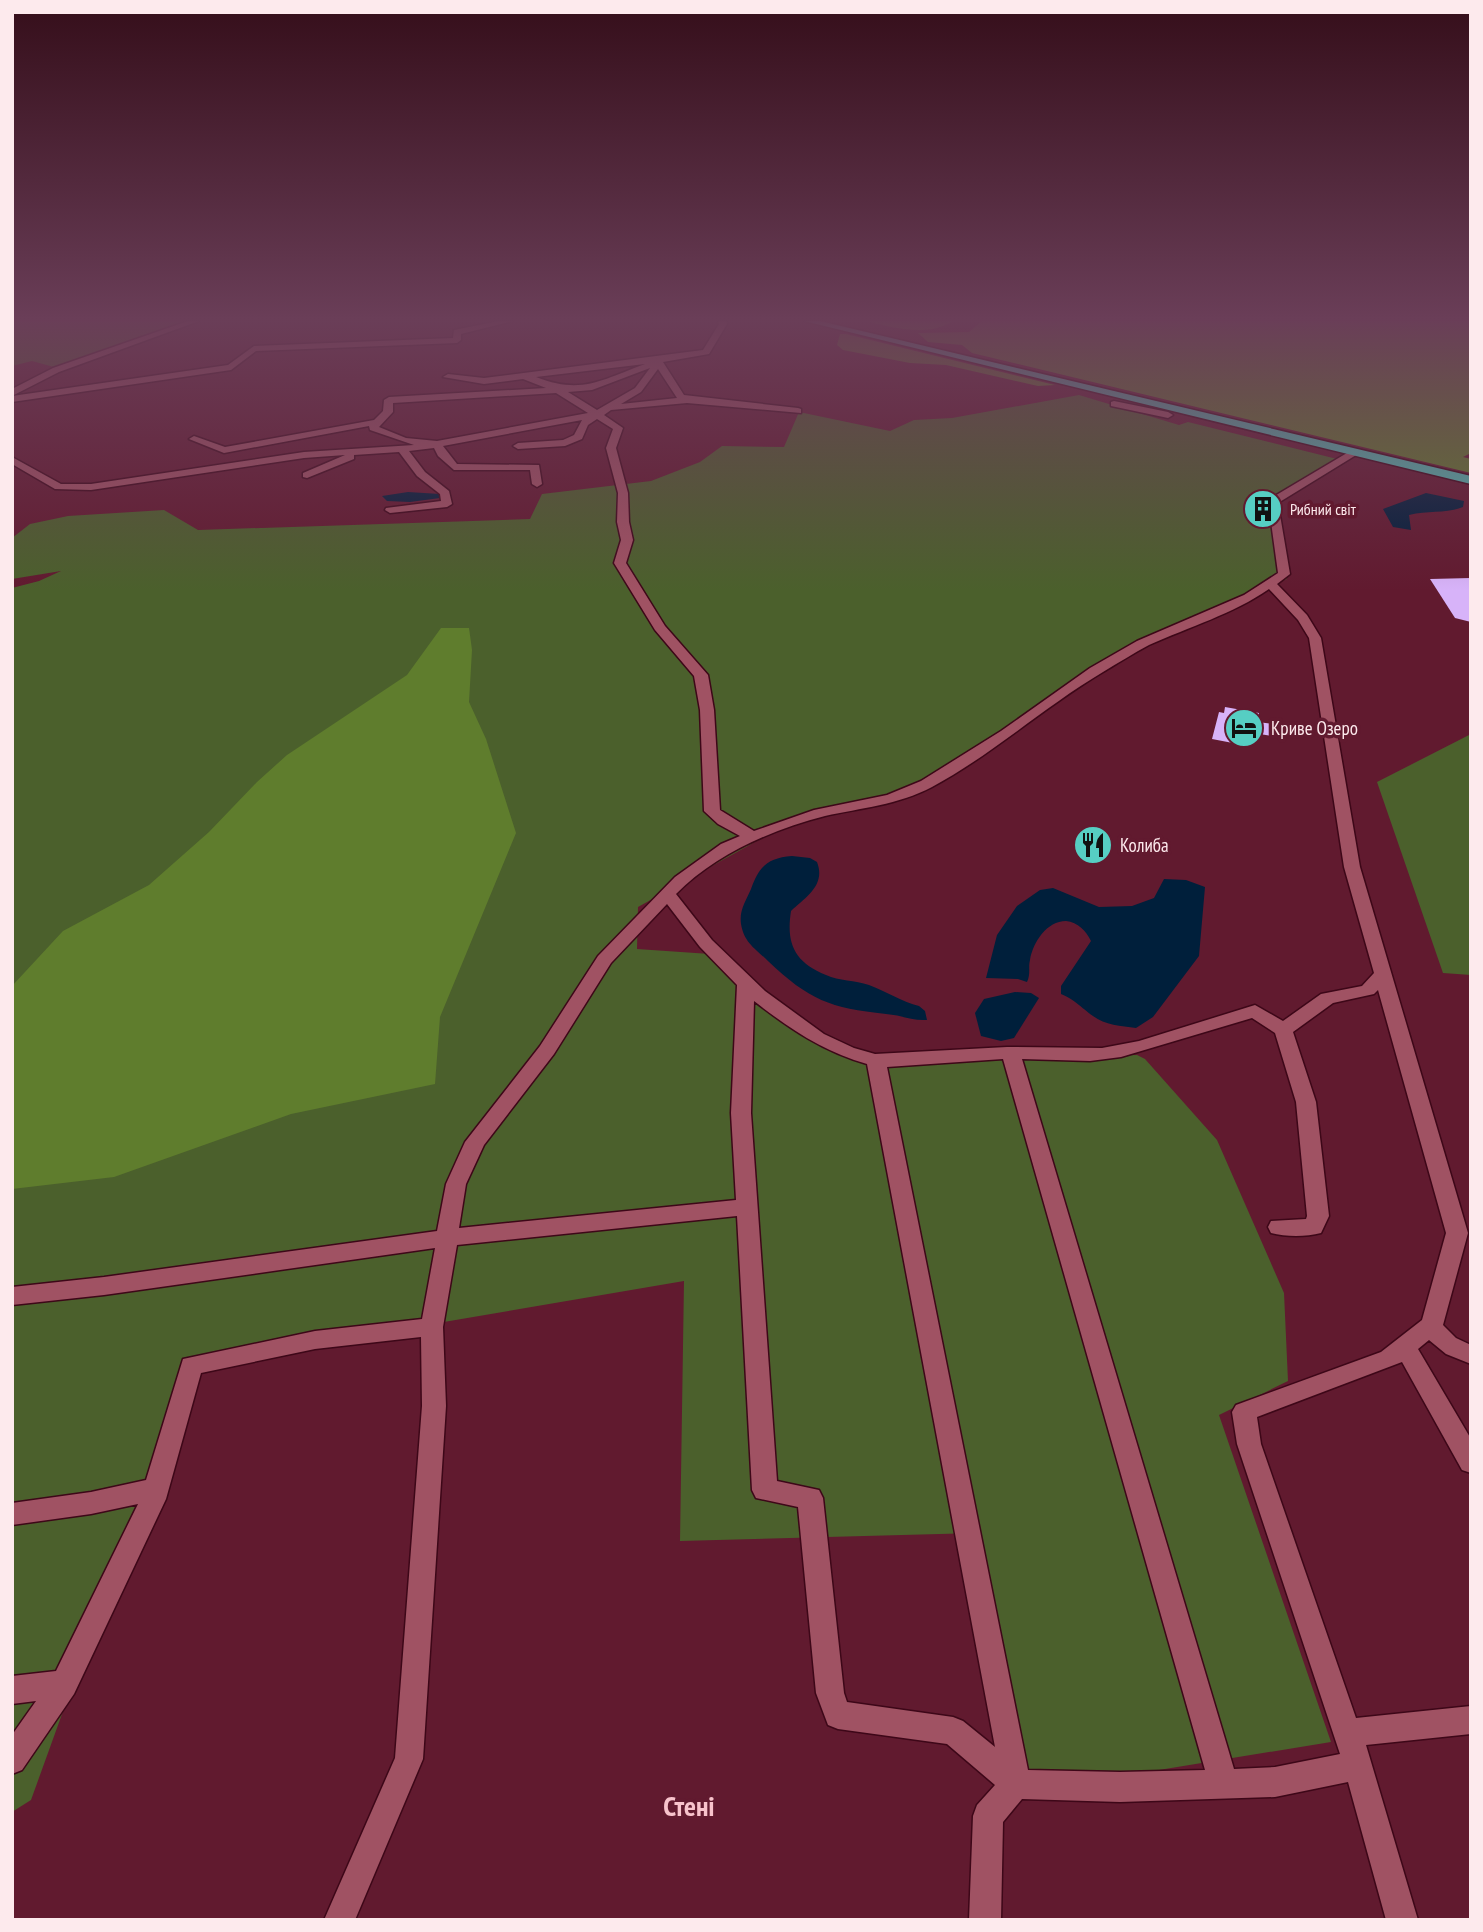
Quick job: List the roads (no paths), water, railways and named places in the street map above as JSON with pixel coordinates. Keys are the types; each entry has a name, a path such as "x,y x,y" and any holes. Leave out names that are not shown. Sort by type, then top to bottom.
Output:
{"highway":[{"path":"1190,411 1471,480"}],"street":[{"path":"388,411 373,428 392,438 417,444 437,444"},
{"path":"12,460 59,487 76,488 304,455 359,453 437,444 609,411"},
{"path":"1149,411 1168,415 1179,423"},
{"path":"1168,415 1176,411"},
{"path":"518,446 565,443 578,437 584,423 603,412"},
{"path":"603,412 618,428 611,448 622,493 626,540 620,563 659,627 701,676 707,710 712,811 723,821 753,837"},
{"path":"194,439 224,450 377,422"},
{"path":"437,444 454,467 535,467"},
{"path":"390,510 447,504 445,493 421,474 402,449"},
{"path":"339,1920 410,1759 434,1405 432,1327 456,1184 475,1142 548,1050 604,960 681,880 727,847 819,813 891,799 926,784 1006,734 1095,671 1142,644 1236,604 1272,585 1284,574 1272,502 1356,452"},
{"path":"307,474 359,453"},
{"path":"537,484 534,463 546,455"},
{"path":"1272,585 1303,618 1315,638 1347,867 1382,975 1462,1246 1433,1325 1406,1348 1389,1359 1244,1412 1249,1444 1358,1765 1402,1920"},
{"path":"668,894 685,922 746,985 811,1035 841,1050 876,1060 1011,1053 1103,1054 1151,1043 1212,1022 1255,1011 1283,1030 1306,1102 1318,1216 1313,1227 1279,1227"},
{"path":"1283,1030 1327,998 1368,990 1382,975"},
{"path":"746,985 741,1113 765,1490 810,1498 830,1693 838,1715 953,1731 1016,1784 1120,1787 1275,1782 1358,1765"},
{"path":"1011,1053 1224,1784"},
{"path":"876,1060 1016,1784"},
{"path":"12,1296 447,1240 468,1235 747,1207"},
{"path":"1433,1325 1436,1333 1460,1352 1471,1355"},
{"path":"12,1759 64,1684 156,1489 191,1366 315,1340 432,1327"},
{"path":"1406,1348 1471,1462"},
{"path":"12,1514 91,1503 156,1489"},
{"path":"12,1689 64,1684"},
{"path":"1347,1733 1471,1720"},
{"path":"985,1920 988,1816 1016,1784"}],"water":[{"path":"408,492 440,494 440,498 410,502 387,501 382,496"},
{"path":"1426,493 1464,501 1463,507 1409,515 1411,530 1393,527 1383,509"},
{"path":"792,856 810,858 817,862 819,870 817,884 813,890 791,911 791,942 800,957 806,964 826,975 869,985 919,1006 925,1011 927,1020 850,1009 821,1000 796,985 751,945 743,931 741,914 754,881 765,865 776,859"},
{"path":"1164,879 1186,880 1205,887 1199,956 1153,1017 1136,1028 1103,1021 1061,994 1061,986 1091,941 1074,923 1059,922 1042,934 1032,953 1027,982 1018,979 986,978 997,935 1017,906 1040,890 1053,888 1099,907 1132,906 1154,898"},
{"path":"1015,992 1031,993 1039,998 1014,1038 1001,1041 981,1036 975,1013 984,999"}],"place":[{"name":"Рибний світ","path":"1263,509"},
{"name":"Криве Озеро","path":"1244,728"},
{"name":"Колиба","path":"1093,845"}],"district":[{"name":"Стені","path":"689,1806"}]}
